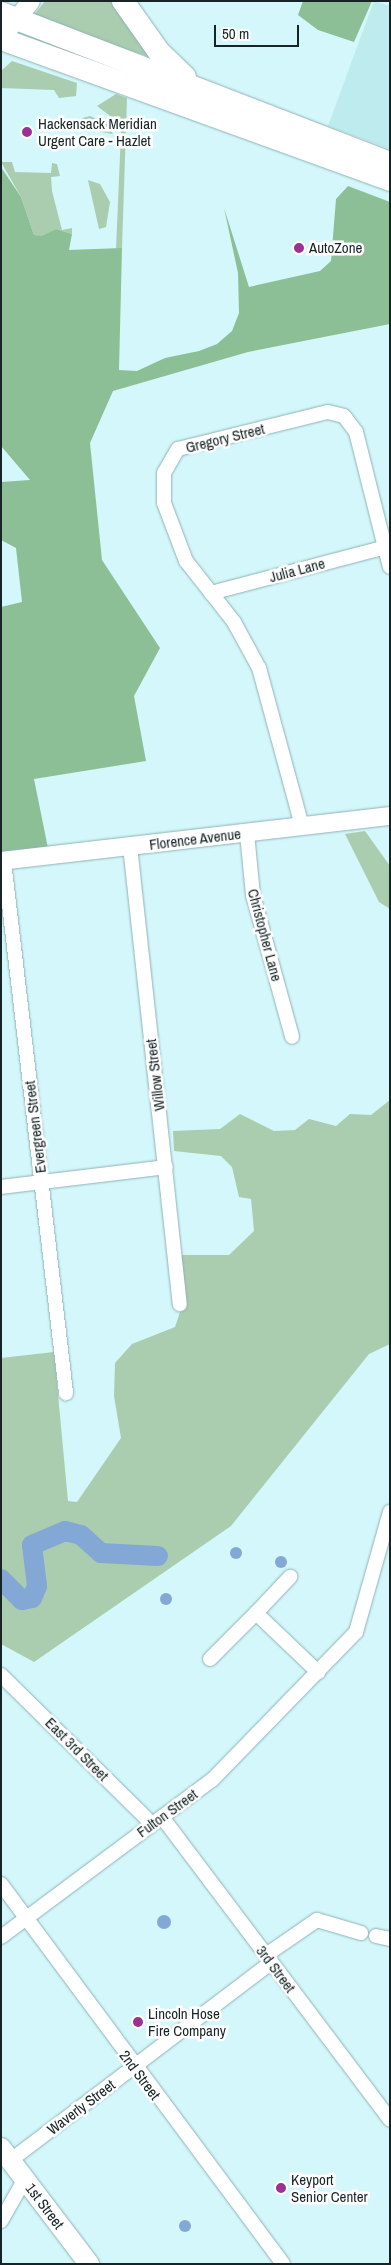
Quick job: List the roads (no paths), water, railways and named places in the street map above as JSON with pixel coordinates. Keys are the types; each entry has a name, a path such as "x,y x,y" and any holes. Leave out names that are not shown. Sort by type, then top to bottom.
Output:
{"highway":[{"path":"123,1 159,52 193,84"},
{"path":"9,16 193,84 390,163"},
{"path":"1,39 390,180"}],"main road":[{"name":"1st Street","path":"6,2154 89,2264"}],"street":[{"path":"1,39 9,16 31,1"},
{"name":"Gregory Street","path":"302,826 259,668 234,622 186,561 164,503 164,473 178,449 328,412 344,416 356,432 382,548 390,567"},
{"name":"Julia Lane","path":"211,593 382,548"},
{"name":"Florence Avenue","path":"3,861 390,816"},
{"name":"Christopher Lane","path":"247,833 253,895 292,1037"},
{"name":"Willow Street","path":"130,846 180,1304"},
{"name":"Evergreen Street","path":"3,861 66,1393"},
{"path":"1,1188 166,1167"},
{"name":"Fulton Street","path":"1,1937 231,1763 318,1672 361,1624 390,1512"},
{"path":"210,1659 290,1577"},
{"path":"256,1612 318,1672"},
{"name":"East 3rd Street","path":"1,1675 157,1820"},
{"name":"3rd Street","path":"157,1820 268,1959 390,2120"},
{"name":"2nd Street","path":"1,1884 134,2067 283,2264"},
{"name":"Waverly Street","path":"6,2154 134,2067 317,1920 344,1926 361,1933"},
{"path":"376,1936 390,1939"},
{"path":"1,2221 25,2179"}],"water":[{"path":"234,1547 238,1547 242,1553 238,1559 234,1559 230,1555 230,1551"},
{"path":"279,1556 283,1556 287,1562 283,1568 279,1568 275,1564 275,1560"},
{"path":"164,1593 168,1593 172,1599 168,1605 164,1605 160,1601 160,1597"},
{"path":"164,1915 169,1917 171,1922 169,1927 164,1929 159,1927 157,1922 159,1917"},
{"path":"183,2220 187,2220 191,2226 187,2232 183,2232 179,2228 179,2224"}],"waterway":[{"path":"1,1579 22,1600 32,1598 37,1586 32,1545 65,1531 81,1535 101,1553 158,1556"}],"place":[{"name":"Hackensack Meridian Urgent Care - Hazlet","path":"27,132"},
{"name":"AutoZone","path":"299,248"},
{"name":"Lincoln Hose Fire Company","path":"138,2022"},
{"name":"Keyport Senior Center","path":"281,2188"}]}
